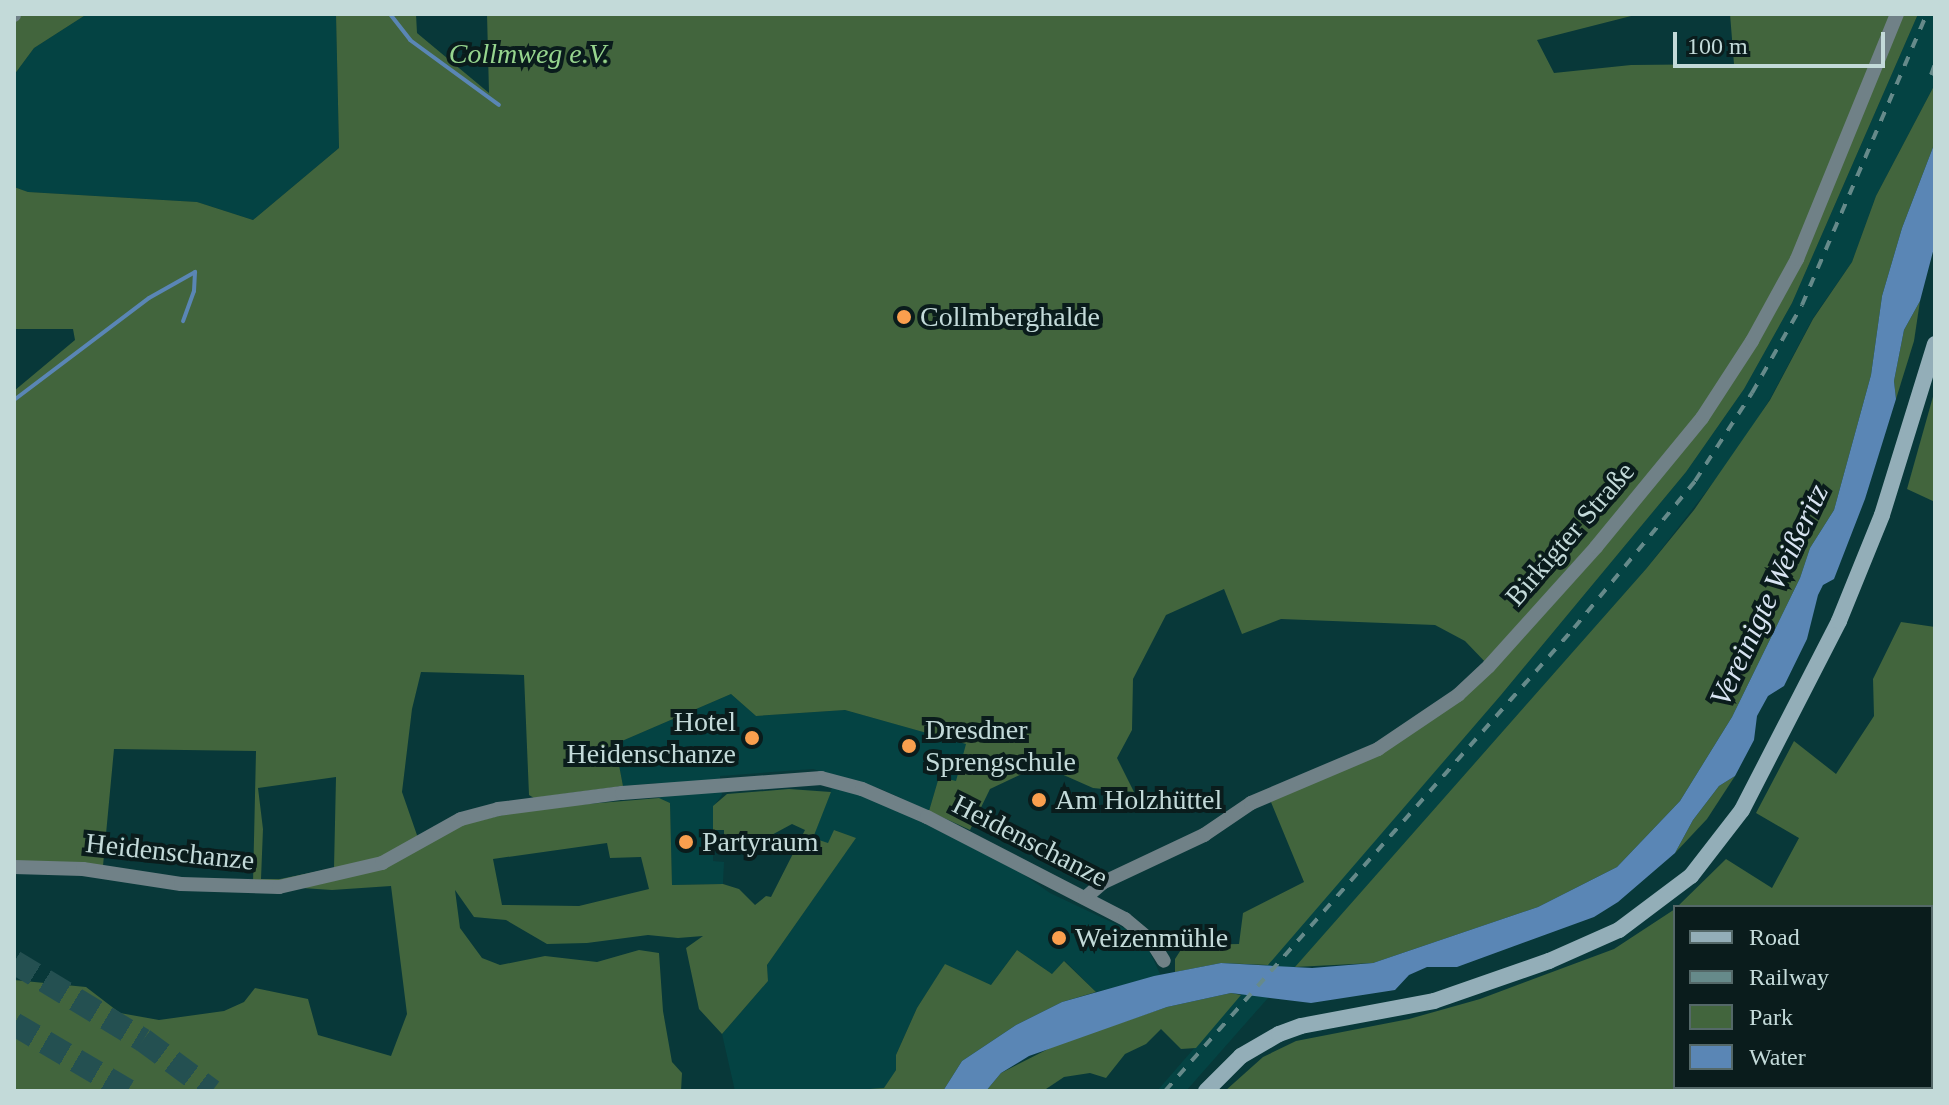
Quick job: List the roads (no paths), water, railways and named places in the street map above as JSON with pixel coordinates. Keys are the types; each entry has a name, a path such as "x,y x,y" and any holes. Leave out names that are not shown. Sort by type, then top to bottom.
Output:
{"main road":[{"path":"1206,1091 1241,1056 1279,1034 1301,1026 1434,1001 1549,961 1619,930 1691,876 1742,810 1839,621 1887,503 1935,344"}],"street":[{"name":"Birkigter Straße","path":"1085,898 1102,883 1204,835 1251,803 1378,749 1458,695 1489,666 1596,547 1693,429 1752,341 1797,259 1897,14"},
{"name":"Heidenschanze","path":"14,867 83,869 197,885 279,887 382,863 461,819 498,809 704,785 821,778 862,789 927,817 1085,898 1140,931 1160,951 1164,961"}],"water":[{"path":"1935,142 1935,244 1920,301 1904,330 1894,381 1896,399 1865,499 1834,579 1823,585 1818,595 1807,639 1784,686 1768,696 1757,716 1754,740 1735,776 1719,786 1693,820 1675,853 1618,902 1594,917 1457,967 1427,967 1409,975 1395,990 1311,1003 1231,993 1167,1007 1029,1056 1001,1073 986,1091 943,1091 962,1061 1016,1025 1062,1002 1154,976 1221,963 1312,968 1373,963 1538,907 1617,867 1680,801 1732,717 1800,578 1810,548 1834,510 1871,375 1882,296 1902,228"}],"waterway":[{"path":"390,14 410,40 499,105"},
{"path":"14,400 149,298 195,272 194,291 183,321"}],"tunnel":[{"path":"14,962 143,1040 212,1091"},
{"path":"14,1024 128,1091"}],"railway":[{"path":"1165,1091 1574,628 1695,481 1752,393 1802,305 1927,14"},
{"path":"1931,75 1935,64"}],"place":[{"name":"Collmberghalde","path":"904,317"},
{"name":"Hotel Heidenschanze","path":"752,738"},
{"name":"Dresdner Sprengschule","path":"909,746"},
{"name":"Am Holzhüttel","path":"1039,800"},
{"name":"Partyraum","path":"686,842"},
{"name":"Weizenmühle","path":"1059,938"}],"park label":[{"name":"Collmweg e.V.","path":"529,54"}],"water label":[{"name":"Vereinigte Weißeritz","path":"1769,595"}]}
